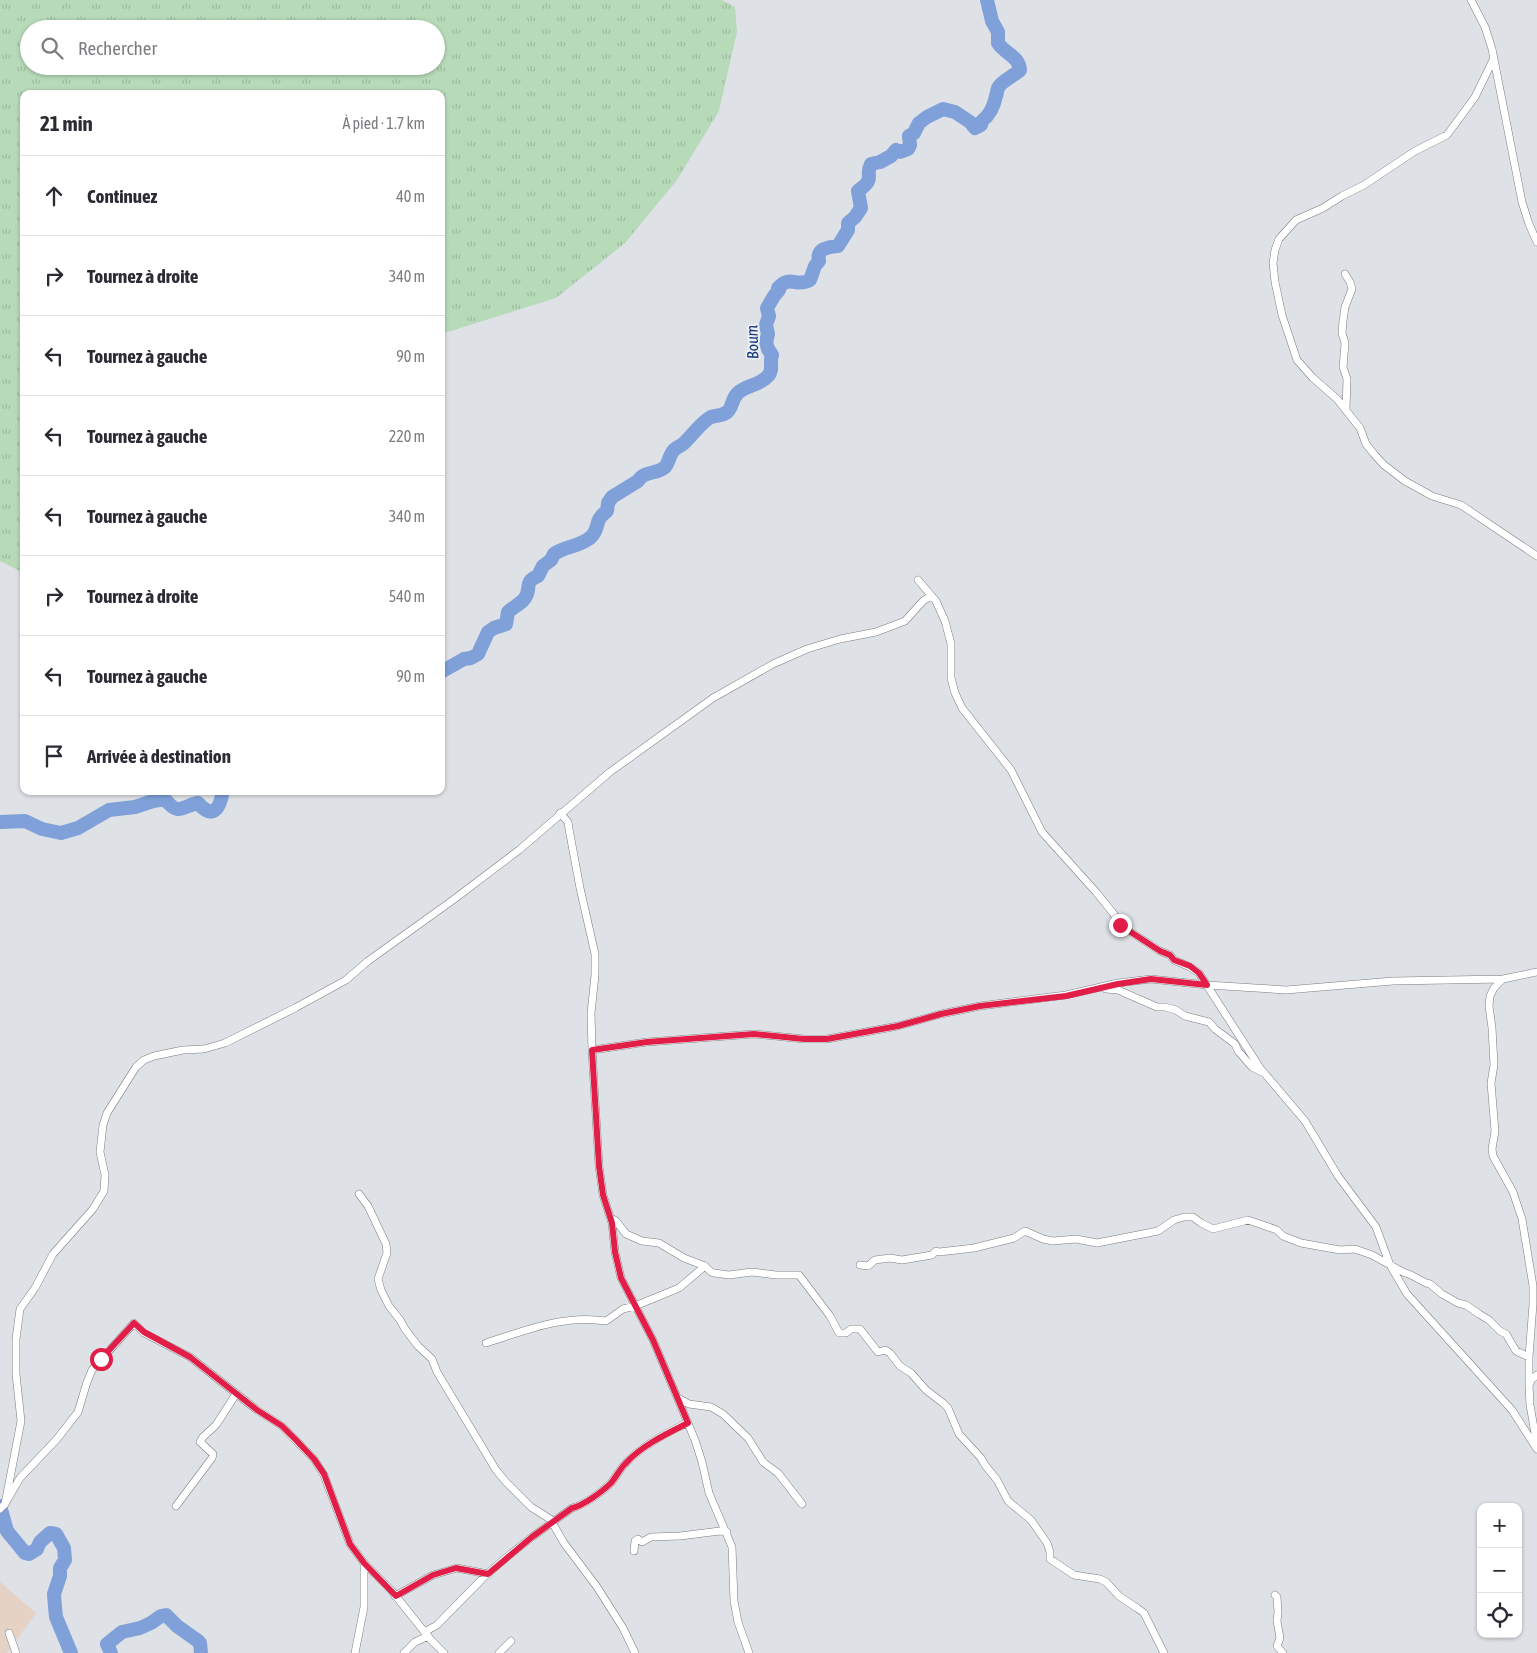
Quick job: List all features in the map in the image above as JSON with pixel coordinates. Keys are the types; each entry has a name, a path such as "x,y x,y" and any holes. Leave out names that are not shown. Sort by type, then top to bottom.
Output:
{"street":[{"path":"1471,0 1485,27 1492,48 1522,202 1537,242"},
{"path":"1493,60 1475,97 1447,135 1415,151 1375,178 1323,208 1296,220 1279,239 1275,250 1275,282 1286,330 1297,360 1313,378 1337,399 1360,428 1366,444 1384,465 1405,481 1432,496 1461,505 1537,556"},
{"path":"1346,274 1352,289 1346,307 1342,333 1345,343 1343,367 1347,379 1346,410"},
{"path":"918,580 936,601 945,621 951,644 952,678 955,694 962,708 1011,770 1042,832 1096,892 1120,925 1144,942 1170,955 1174,960 1190,966 1199,973 1264,1073 1305,1121 1338,1176 1376,1227 1390,1265 1407,1294 1512,1410 1537,1448"},
{"path":"3,1506 21,1422 16,1365 16,1339 20,1310 35,1288 53,1254 93,1209 104,1190 105,1175 100,1152 103,1125 107,1113 136,1067 144,1060 154,1056 183,1050 204,1049 224,1043 346,980 368,961 519,850 610,772 713,698 773,664 807,649 840,639 876,632 905,621 923,601 931,596"},
{"path":"560,813 568,822 594,954 595,975 591,1013 599,1166 603,1195 611,1218 615,1252 621,1278 653,1340 688,1423 702,1462 710,1493 732,1547 734,1601 738,1622 748,1653"},
{"path":"592,1050 647,1042 754,1034 804,1039 827,1039 898,1026 980,1006 1066,996 1093,989 1151,979 1286,990 1393,982 1503,979 1537,972"},
{"path":"1503,979 1492,990 1489,1006 1494,1065 1491,1083 1494,1131 1492,1149 1493,1156 1513,1192 1522,1219 1530,1266 1535,1304 1529,1357 1529,1385 1530,1405 1537,1448"},
{"path":"1481,980 1492,990"},
{"path":"1093,989 1118,990 1157,1007 1176,1010 1185,1016 1210,1022 1215,1029 1235,1044 1238,1051 1252,1067 1264,1073"},
{"path":"359,1194 368,1206 386,1244 387,1253 378,1279 380,1290 389,1306 418,1346 432,1358 437,1372 496,1470 531,1507 544,1515 552,1523 564,1544 597,1587 623,1628 635,1653"},
{"path":"860,1265 868,1266 875,1260 890,1258 902,1260 932,1255 936,1251 974,1248 1014,1238 1025,1231 1042,1239 1053,1241 1076,1239 1097,1243 1158,1231 1174,1220 1184,1217 1193,1217 1201,1224 1213,1230 1248,1220 1278,1230 1283,1236 1301,1243 1340,1250 1355,1249 1372,1255 1430,1284 1442,1294 1458,1303 1466,1305 1506,1334 1516,1351 1529,1357"},
{"path":"611,1218 616,1221 626,1234 642,1241 659,1243 684,1258 705,1266 711,1272 729,1275 752,1272 799,1275 830,1316 840,1333 846,1333 851,1329 860,1329 878,1352 885,1350 890,1353 900,1366 911,1373 926,1390 943,1403 959,1434 981,1458 997,1480 1008,1501 1031,1520 1047,1543 1050,1559 1074,1575 1100,1579 1106,1582 1118,1596 1144,1613 1164,1653"},
{"path":"1530,1266 1537,1261"},
{"path":"486,1344 537,1327 569,1320 591,1318 606,1321 623,1309 636,1306 679,1288 705,1266"},
{"path":"3,1506 20,1478 58,1439 78,1412 86,1382 92,1370 134,1323 144,1332 190,1357 257,1410 282,1426 314,1459 324,1474 350,1544 364,1563 396,1596 444,1653"},
{"path":"1529,1385 1537,1375"},
{"path":"176,1506 212,1458 213,1454 200,1442 216,1425 236,1394"},
{"path":"677,1398 689,1404 711,1407 723,1414 748,1438 763,1462 778,1473 802,1504"},
{"path":"404,1653 415,1642 426,1637 428,1630 437,1625 488,1574 532,1537 572,1508 578,1507 606,1487 635,1455 688,1423"},
{"path":"634,1551 635,1540 638,1539 642,1542 651,1537 680,1536 720,1530 726,1532"},
{"path":"355,1653 364,1606 364,1563"},
{"path":"396,1596 433,1575 456,1568 488,1574"},
{"path":"1275,1595 1277,1597 1277,1621 1280,1638 1277,1646 1283,1653"},
{"path":"9,1633 16,1653"},
{"path":"499,1653 512,1641"}],"shaded area":[{"path":"0,1582 36,1613 7,1653 0,1653"}],"green space":[{"path":"0,0 722,0 735,7 737,32 719,111 677,180 625,243 556,298 445,333 445,90 20,90 20,571 0,561"}],"waterway":[{"name":"Boum","path":"445,670 464,659 478,654 488,632 506,624 508,612 523,600 527,594 529,583 538,576 543,566 551,560 554,554 582,543 591,537 596,530 598,521 607,511 608,503 612,497 638,481 644,475 665,467 674,450 683,444 704,422 711,417 727,412 738,393 761,382 770,374 772,355 766,342 768,334 766,325 769,316 767,308 779,290 778,288 790,281 801,283 810,280 819,261 819,253 824,249 838,246 848,230 848,223 861,208 858,191 869,180 871,164 891,156 896,150 900,152 908,149 910,145 909,136 914,133 919,123 943,109 955,112 970,122 975,128 981,125 993,107 1000,85 1020,70 1017,61 998,43 998,32 992,21 987,0"},
{"name":"Boum","path":"0,822 25,821 42,829 61,833 78,828 109,810 135,807 165,799 177,809 198,803 208,811 212,811 218,807 222,795"},
{"path":"0,1506 7,1531 25,1553 29,1554 37,1549 40,1542 50,1533 56,1534 64,1548 65,1560 60,1568 60,1576 54,1594 56,1617 71,1653"},
{"path":"111,1653 107,1644 122,1632 140,1628 166,1615 200,1643 201,1653"}],"route":[{"path":"101,1359 134,1323 160,1342 190,1357 257,1410 282,1426 314,1459 324,1474 350,1544 364,1563 396,1596 418,1582 456,1568 488,1574 532,1537 572,1508 578,1507 606,1487 635,1455 688,1423 653,1340 621,1278 615,1252 612,1223 603,1195 599,1166 592,1050 647,1042 754,1034 804,1039 827,1039 898,1026 980,1006 1066,996 1118,984 1151,979 1207,985 1199,973 1190,966 1179,963 1170,955 1160,951 1120,925"}]}
